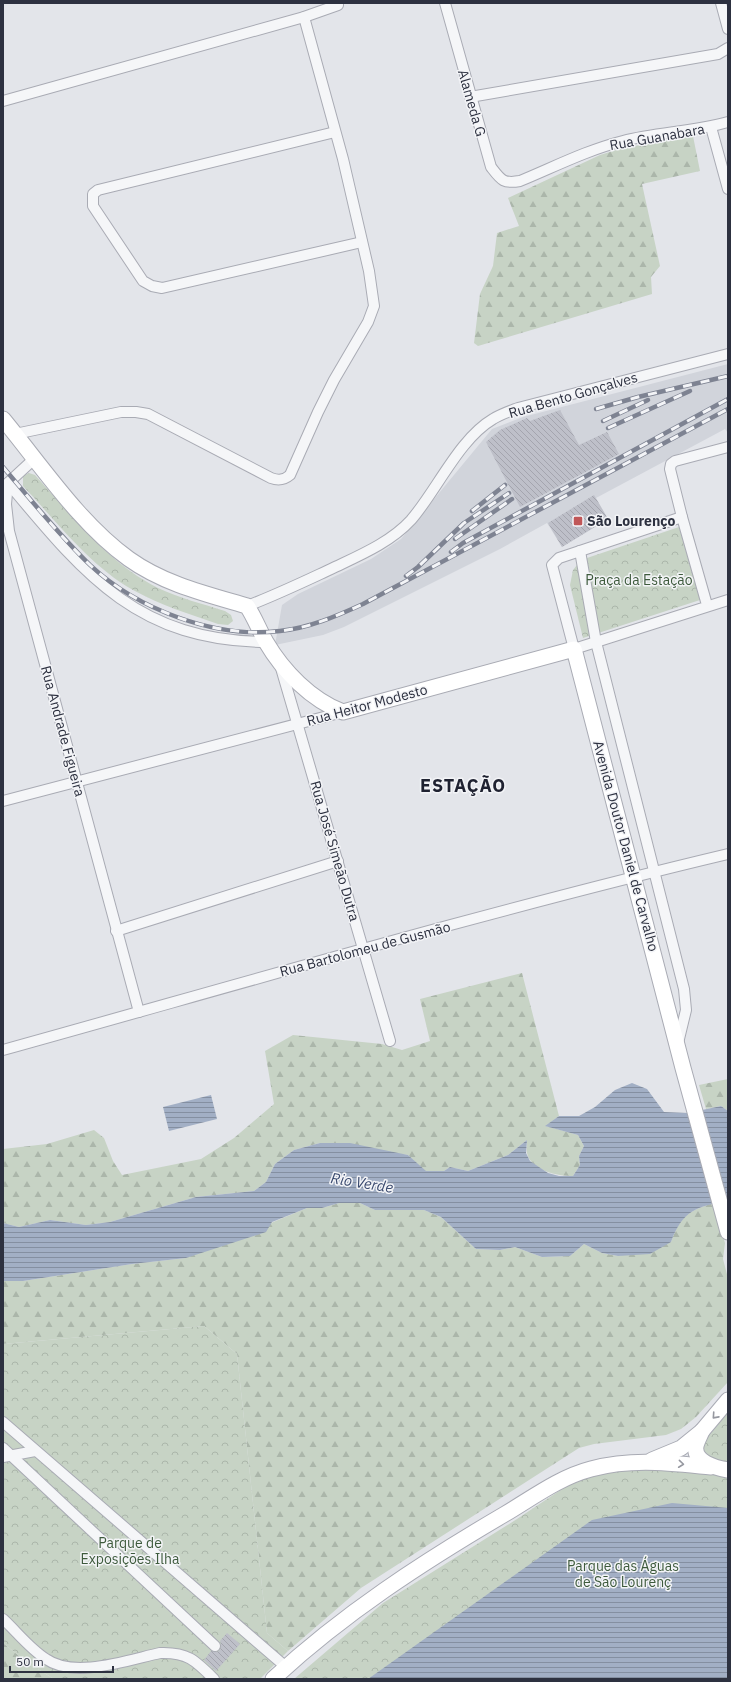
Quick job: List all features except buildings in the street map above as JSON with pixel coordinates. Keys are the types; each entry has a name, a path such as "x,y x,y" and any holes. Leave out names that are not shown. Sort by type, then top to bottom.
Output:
{"main road":[{"path":"3,419 92,526 108,543 129,560 170,582 247,606"},
{"name":"Rua José Simeão Dutra","path":"247,606 266,642 280,662 304,688 329,707 343,712"},
{"name":"Rua Heitor Modesto","path":"343,712 574,649"},
{"name":"Avenida Doutor Daniel de Carvalho","path":"574,649 635,876 683,1068 726,1227"},
{"path":"651,1461 681,1448 702,1431 728,1400"},
{"path":"702,1431 696,1446 696,1452 699,1457 711,1467"},
{"path":"273,1679 351,1613 409,1572 555,1484 590,1469 651,1461 728,1470"}],"street":[{"name":"Alameda G","path":"444,3 491,167 500,180 510,183 520,181"},
{"path":"721,3 728,30"},
{"path":"3,101 304,17 338,5"},
{"path":"16,434 115,414 136,412 148,414 271,478 277,480 285,479 290,475 334,380 368,322 374,306 369,271 362,242 335,132 304,17"},
{"path":"470,97 718,54 728,48"},
{"name":"Rua Guanabara","path":"520,181 608,145 625,140 712,127 728,122"},
{"path":"712,127 728,188"},
{"path":"335,132 98,190 93,194 93,206 143,282 162,288 362,242"},
{"name":"Rua Bento Gonçalves","path":"247,606 278,594 357,556 377,546 398,531 410,520 468,442 479,430 493,419 518,408 728,354"},
{"path":"707,606 670,469 671,464 675,461 728,447"},
{"path":"34,458 8,483 62,547 90,575 108,590 142,613 167,624 216,639 239,642 266,642"},
{"name":"Rua Andrade Figueira","path":"8,483 6,532 139,1012"},
{"path":"574,649 552,565 559,558 682,517"},
{"path":"580,551 596,642 684,989 686,1010 678,1044"},
{"name":"Rua Heitor Modesto","path":"574,649 728,600"},
{"name":"Rua José Simeão Dutra","path":"280,662 390,1041"},
{"name":"Rua Heitor Modesto","path":"3,801 343,712"},
{"name":"Rua Bartolomeu de Gusmão","path":"3,1050 363,949 635,876 728,854"},
{"path":"116,931 338,861"},
{"path":"3,1422 236,1626 286,1667"},
{"path":"3,1448 8,1457 215,1646"},
{"path":"8,1457 35,1451"},
{"path":"3,1619 46,1660 62,1666 79,1669 160,1653 174,1652 187,1655 214,1679"}],"shaded area":[{"path":"728,364 728,433 725,429 596,498 608,519 562,547 547,523 500,549 344,627 323,635 275,645 282,605 298,594 371,559 401,539 492,429 523,417"}],"green space":[{"path":"693,136 700,171 642,184 660,266 651,277 652,294 478,346 474,343 480,294 493,266 497,233 519,226 508,198 600,155 623,148"},
{"path":"29,473 35,475 92,538 123,565 166,592 225,611 231,615 233,621 228,625 218,624 185,613 143,595 117,580 88,556 23,486 23,476"},
{"name":"Praça da Estação","path":"679,527 700,600 583,638 570,585 573,570 581,560"},
{"path":"522,973 559,1116 546,1126 578,1135 584,1146 579,1156 580,1165 573,1176 560,1175 539,1168 530,1159 527,1153 527,1140 508,1155 468,1171 450,1167 444,1171 425,1171 408,1155 320,1143 294,1150 275,1164 266,1182 254,1191 196,1197 110,1222 86,1225 50,1220 19,1227 3,1223 3,1149 47,1144 94,1130 104,1138 113,1161 122,1175 201,1159 234,1138 274,1104 265,1051 293,1035 382,1044 402,1050 430,1041 420,999"},
{"path":"728,1079 728,1111 721,1106 706,1109 699,1085"},
{"path":"339,1203 360,1203 375,1210 424,1210 441,1217 476,1249 500,1250 515,1247 542,1257 570,1256 584,1244 602,1253 618,1256 671,1242 678,1226 686,1216 697,1209 713,1203 725,1243 723,1259 728,1278 728,1382 696,1417 681,1429 666,1435 594,1444 579,1448 361,1588 288,1651 267,1633 237,1354 204,1326 3,1344 3,1281 23,1281 132,1264 186,1258 307,1208 322,1208"},
{"name":"Parque de Exposições Ilha","path":"204,1326 237,1354 267,1633 288,1651 260,1679 54,1679 28,1663 3,1643 3,1344"},
{"path":"728,1412 728,1465 716,1463 703,1453 703,1443"},
{"name":"Parque das Águas de São Lourenç","path":"611,1469 680,1469 728,1475 728,1679 294,1679 383,1603 517,1519 568,1485"},
{"path":"3,1643 28,1663 54,1679 3,1679"}],"water":[{"name":"Rio Verde","path":"632,1083 647,1089 664,1112 688,1113 721,1106 728,1111 728,1201 708,1205 692,1212 680,1223 671,1242 650,1254 618,1256 602,1253 584,1244 570,1256 542,1257 515,1247 500,1250 476,1249 441,1217 424,1210 375,1210 360,1203 339,1203 322,1208 307,1208 272,1222 266,1232 186,1258 132,1264 23,1281 3,1281 3,1223 19,1227 50,1220 86,1225 110,1222 196,1197 254,1191 266,1182 275,1164 294,1150 320,1143 350,1143 408,1155 426,1171 444,1171 450,1167 468,1171 508,1155 527,1140 526,1153 530,1161 548,1173 559,1176 573,1176 580,1165 579,1156 584,1146 578,1135 545,1126 559,1116 579,1116 595,1107 615,1090"},
{"path":"211,1095 217,1119 169,1131 163,1107"},
{"name":"Parque das Águas de São Lourenç","path":"672,1503 728,1508 728,1679 368,1679 592,1520"}],"railway":[{"path":"596,409 638,397 728,376"},
{"path":"608,428 690,391"},
{"path":"451,552 463,543 728,399"},
{"path":"603,421 648,400"},
{"path":"3,467 67,542 90,565 109,581 130,595 178,618 204,625 230,630 255,632 280,631 312,624 363,604 728,409"},
{"path":"472,511 505,485"},
{"path":"406,576 418,567 464,523 509,493"},
{"path":"455,539 512,499"}],"place":[{"name":"São Lourenço","path":"578,521"}],"district":[{"name":"ESTAÇÃO","path":"463,786"}]}
